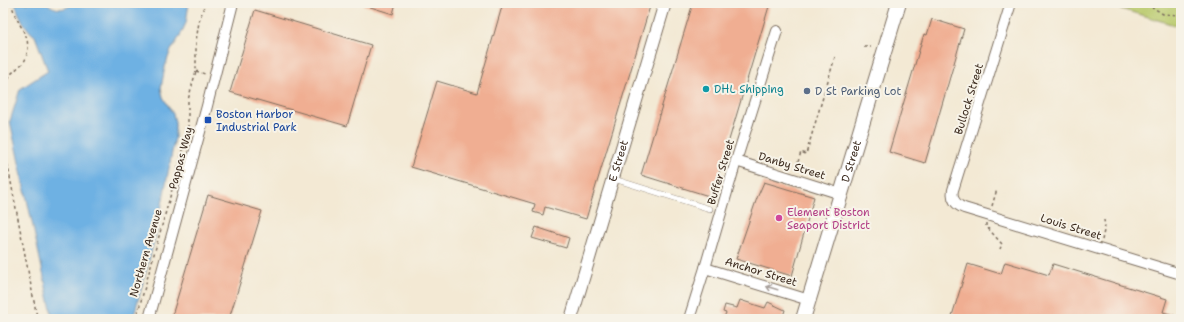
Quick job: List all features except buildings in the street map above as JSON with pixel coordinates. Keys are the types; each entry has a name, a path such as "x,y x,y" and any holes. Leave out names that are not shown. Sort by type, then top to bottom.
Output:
{"main road":[{"name":"D Street","path":"803,319 899,3"}],"street":[{"name":"Pappas Way","path":"149,319 207,106 233,3"},
{"name":"E Street","path":"571,319 665,3"},
{"name":"Bullock Street","path":"955,202 953,198 953,190 1011,3"},
{"name":"Buffer Street","path":"688,319 777,31"},
{"name":"Danby Street","path":"736,161 841,194"},
{"name":"Louis Street","path":"955,202 970,210 1181,274"},
{"name":"Anchor Street","path":"705,268 809,300"}],"lane":[{"path":"613,179 710,209"}],"path":[{"path":"3,113 6,104 4,86 11,74 24,62 28,48 27,38 15,15 11,3"},
{"name":"Northern Avenue","path":"136,319 188,132 188,100 196,72 196,41 204,3"},
{"path":"1146,3 1163,14 1181,15"},
{"path":"864,47 871,47"},
{"path":"798,162 801,152 806,154 835,57"},
{"path":"3,135 5,135 3,141 37,317 36,319"},
{"path":"991,208 997,189"},
{"path":"1101,242 1105,226 1104,220"},
{"path":"987,222 986,226 1002,244 1000,249"}],"green space":[{"path":"1101,3 1181,3 1181,27"}],"water":[{"path":"15,3 47,3 50,6 60,9 68,7 74,3 189,3 186,23 170,52 165,67 161,88 163,97 173,114 175,122 175,137 157,230 133,319 53,319 10,121 20,89 48,71 35,36 28,30 18,12"}],"place":[{"name":"DHL Shipping","path":"706,89"},
{"name":"D St Parking Lot","path":"807,91"},
{"name":"Boston Harbor Industrial Park","path":"208,120"},
{"name":"Element Boston Seaport District","path":"779,218"}]}
